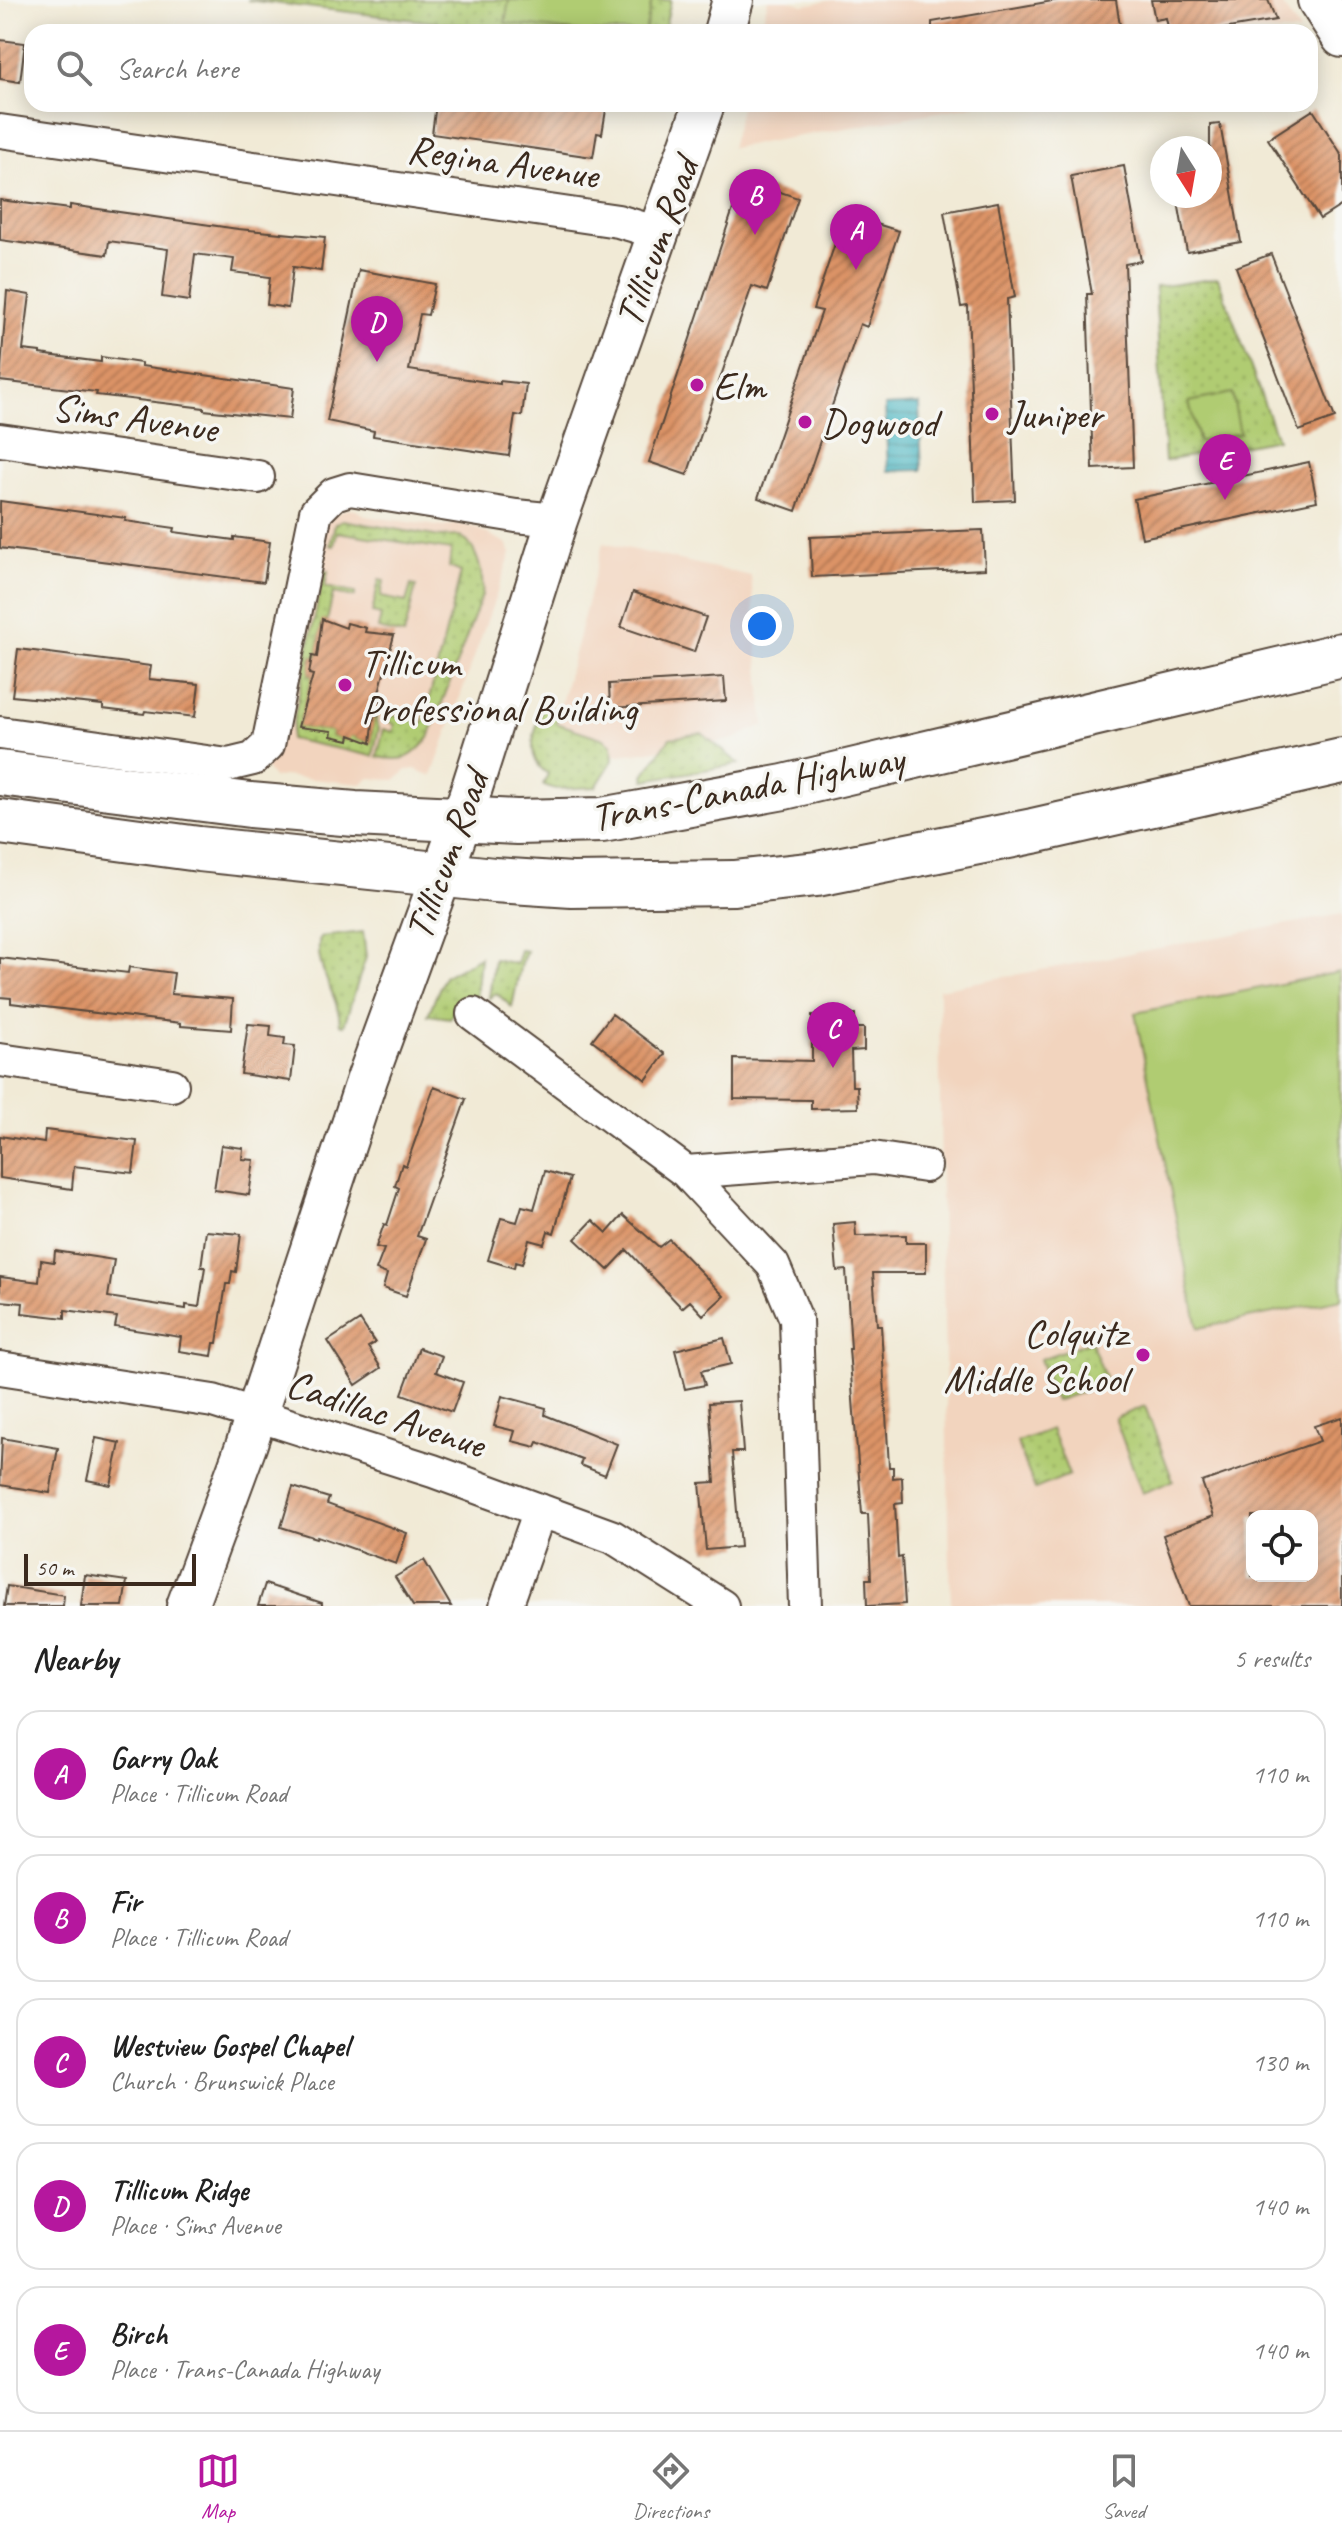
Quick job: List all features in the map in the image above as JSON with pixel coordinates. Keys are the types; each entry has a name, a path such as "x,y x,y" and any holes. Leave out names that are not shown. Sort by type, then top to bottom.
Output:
{"highway":[{"name":"Trans-Canada Highway","path":"0,773 250,805 355,814 517,822 602,820 784,787 1342,655"},
{"name":"Trans-Canada Highway","path":"0,822 199,849 441,875 572,885 734,883 817,874 1033,831 1342,761"}],"main road":[{"path":"726,24 733,0"},
{"path":"1318,0 1342,37"},
{"name":"Tillicum Road","path":"187,1606 256,1415 367,1079 462,819 557,520 701,112"}],"street":[{"name":"Regina Avenue","path":"0,131 618,221 659,233"},
{"name":"Sims Avenue","path":"0,440 258,477"},
{"path":"0,733 228,765 253,759 268,745 316,512 334,494 350,489 557,520"},
{"path":"473,1014 686,1172 773,1265 796,1319 805,1606"},
{"path":"0,1060 172,1085"},
{"path":"686,1172 873,1158 925,1166"},
{"name":"Cadillac Avenue","path":"0,1368 213,1401 433,1471 613,1537 722,1606"},
{"path":"506,1606 540,1510"}],"shaded area":[{"path":"768,0 788,0 804,5 832,0 1279,0 1295,24 762,24"},
{"path":"740,112 937,112 731,148"},
{"path":"347,509 365,516 444,527 456,524 474,527 506,543 511,553 432,776 415,769 407,770 395,780 370,778 361,784 283,776 273,778 263,764 324,525 337,513"},
{"path":"603,543 751,576 764,725 732,740 545,765"},
{"name":"Colquitz Middle School","path":"1342,914 1342,1606 951,1606 939,989"}],"green space":[{"path":"247,0 671,0 666,24 450,24"},
{"path":"509,0 652,0 647,24 505,23"},
{"path":"1218,278 1277,439 1165,461 1155,287","holes":["1190,402 1240,433 1198,441"]},
{"path":"1232,393 1240,433 1199,442 1189,402"},
{"path":"342,520 440,537 460,536 471,547 481,571 482,595 429,738 412,755 401,759 377,757 384,729 393,732 395,725 383,718 384,713 423,723 461,572 449,567 451,550 337,532 334,546 330,545 335,524"},
{"path":"324,571 328,571 325,587 355,593 355,597 333,593 327,621 322,620 317,657 312,656 309,674 313,675 298,727 332,731 331,736 348,740 350,735 371,743 374,714 377,715 379,728 373,756 290,739"},
{"path":"379,580 384,581 381,597 406,602 411,585 416,586 404,635 378,629 381,615 372,613"},
{"path":"546,698 550,710 558,718 556,723 604,739 612,745 613,760 596,787 556,789 543,785 548,774 540,767 533,749"},
{"path":"702,733 739,764 645,780 644,775 670,738"},
{"path":"363,932 366,957 344,1025 340,1024 320,960 320,937"},
{"path":"520,950 527,951 521,963 512,1007 496,993 489,998 494,959 516,964"},
{"path":"480,957 476,1002 464,1000 450,1018 428,1015 444,977"},
{"path":"1340,972 1342,1299 1198,1328 1135,1013"},
{"path":"1091,1341 1105,1377 1103,1385 1055,1401 1040,1359"},
{"path":"1145,1406 1173,1481 1142,1493 1115,1418"},
{"path":"1051,1429 1069,1475 1035,1489 1017,1442"}],"water":[{"path":"919,404 922,470 888,471 885,406"}],"building":[{"path":"1058,0 1116,0 1120,24 932,24"},
{"path":"1151,0 1268,0 1276,20 1252,24 1167,24 1166,18 1155,20"},
{"path":"0,40 24,43 20,82 0,79"},
{"path":"435,112 606,112 602,134 597,133 593,157 432,134"},
{"path":"1314,112 1342,155 1342,205 1320,219 1268,139"},
{"path":"1220,124 1241,242 1187,252 1179,208 1222,208 1222,136 1210,136 1210,125"},
{"path":"1124,166 1141,261 1125,264 1133,467 1093,469 1087,294 1092,294 1071,176"},
{"path":"743,179 798,198 767,291 752,286 687,475 649,462"},
{"path":"0,200 70,209 70,205 238,229 325,237 321,271 293,267 288,308 267,305 270,277 232,272 234,259 195,254 189,301 162,297 168,249 109,241 107,255 0,240"},
{"path":"998,202 1015,297 1007,299 1015,500 975,502 968,306 961,307 944,212"},
{"path":"845,214 899,231 867,327 860,324 796,511 758,498 822,311 813,309"},
{"path":"1271,254 1335,418 1299,431 1236,267"},
{"path":"359,270 435,284 428,315 420,314 409,370 500,384 500,381 526,384 522,416 515,415 509,456 373,436 374,431 327,421"},
{"path":"7,291 30,295 23,350 101,362 101,357 141,363 141,366 294,388 290,419 0,381"},
{"path":"1309,462 1317,501 1142,538 1134,499"},
{"path":"0,501 126,518 125,521 175,528 174,532 270,542 264,582 0,548"},
{"path":"983,530 985,569 812,577 810,537"},
{"path":"633,592 706,617 694,652 621,627"},
{"name":"Tillicum Professional Building","path":"322,619 346,628 347,623 366,628 365,632 394,635 378,696 382,697 378,715 374,714 371,743 350,735 349,740 331,736 332,731 298,727 313,675 309,674 312,656 317,657"},
{"path":"18,649 151,666 149,679 199,684 195,717 145,711 144,714 103,709 103,705 12,696"},
{"path":"724,677 726,701 610,708 609,684"},
{"path":"0,958 128,973 129,967 174,973 171,994 233,999 231,1030 11,1003 11,998 0,997"},
{"path":"612,1014 665,1054 646,1080 592,1040"},
{"path":"855,1014 855,1028 864,1028 864,1050 851,1051 852,1086 857,1086 858,1108 811,1109 811,1100 734,1099 734,1059 812,1061 812,1015"},
{"path":"248,1024 271,1026 270,1036 285,1038 284,1045 295,1046 291,1081 241,1074"},
{"path":"434,1087 466,1099 417,1236 426,1239 406,1296 383,1288 387,1274 376,1270 384,1249 376,1247 399,1188 395,1186 402,1164 406,1166"},
{"path":"45,1130 137,1141 133,1173 74,1166 72,1189 0,1178 0,1136 44,1143"},
{"path":"221,1145 243,1148 242,1159 254,1160 249,1195 214,1190"},
{"path":"545,1171 570,1178 554,1233 548,1231 544,1244 529,1240 522,1264 515,1262 514,1268 488,1260 501,1218 517,1222 522,1206 534,1209"},
{"path":"623,1215 659,1247 669,1239 724,1296 703,1315 690,1301 682,1308 627,1250 608,1270 575,1239 593,1220 607,1233"},
{"path":"855,1222 856,1236 906,1235 906,1243 926,1243 926,1273 873,1273 877,1325 881,1325 889,1467 893,1467 893,1478 902,1477 903,1503 895,1504 905,1604 867,1606 866,1579 871,1579 868,1514 862,1514 846,1270 837,1271 833,1224"},
{"path":"206,1231 241,1234 236,1272 232,1271 230,1284 226,1284 217,1343 214,1343 212,1356 179,1351 181,1337 115,1327 117,1317 65,1310 65,1318 22,1313 23,1303 0,1301 0,1277 39,1282 41,1260 54,1262 55,1251 114,1260 108,1297 186,1309 186,1305 199,1307"},
{"path":"360,1320 375,1343 368,1347 381,1368 356,1385 328,1341"},
{"path":"724,1338 731,1364 701,1371 705,1385 685,1389 675,1350"},
{"path":"419,1348 442,1356 436,1372 463,1382 452,1412 402,1394"},
{"path":"502,1396 546,1408 545,1415 617,1444 605,1475 580,1465 582,1459 538,1442 536,1447 512,1441 515,1431 494,1426"},
{"path":"739,1401 743,1452 732,1452 740,1547 706,1550 700,1483 715,1482 709,1403"},
{"path":"1342,1417 1342,1606 1189,1606 1163,1535 1214,1516 1202,1482 1320,1441 1314,1426"},
{"path":"2,1438 58,1448 50,1493 0,1485"},
{"path":"96,1438 120,1443 111,1485 87,1480"},
{"path":"293,1487 329,1498 327,1504 407,1533 396,1564 317,1536 281,1527"},
{"path":"424,1560 451,1606 413,1606 395,1577"},
{"path":"85,1575 127,1581 123,1606 81,1606"},
{"path":"265,1584 322,1603 322,1606 258,1606"},
{"path":"7,1586 64,1595 63,1606 4,1606"}],"place":[{"name":"Fir","path":"755,235"},
{"name":"Garry Oak","path":"856,270"},
{"name":"Tillicum Ridge","path":"377,362"},
{"name":"Elm","path":"697,385"},
{"name":"Juniper","path":"992,414"},
{"name":"Dogwood","path":"805,422"},
{"name":"Birch","path":"1225,500"},
{"name":"Tillicum Professional Building","path":"345,685"},
{"name":"Westview Gospel Chapel","path":"833,1068"},
{"name":"Colquitz Middle School","path":"1143,1355"}]}
